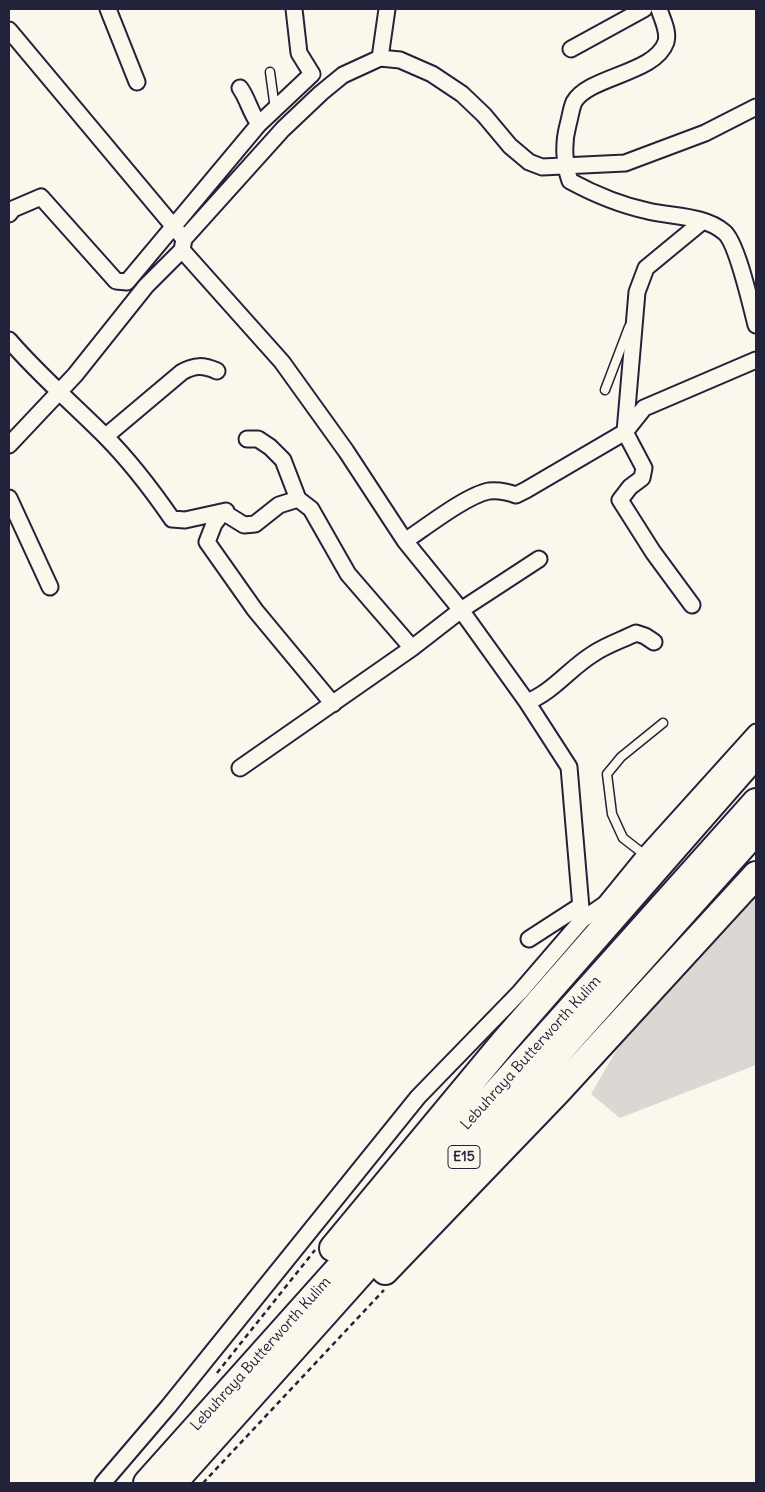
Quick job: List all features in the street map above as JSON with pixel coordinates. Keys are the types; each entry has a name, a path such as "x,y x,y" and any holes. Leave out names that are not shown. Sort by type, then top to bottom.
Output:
{"highway":[{"path":"193,1445 302,1286 504,1042 756,754"},
{"name":"Lebuhraya Butterworth Kulim","path":"173,1483 193,1445 756,802"},
{"name":"Lebuhraya Butterworth Kulim","path":"147,1483 193,1445 756,831"},
{"path":"193,1445 338,1319 558,1091 756,875"}],"street":[{"path":"108,9 137,82"},
{"path":"10,209 41,197 116,281 128,282 258,124 312,74 300,53 294,9"},
{"path":"380,58 387,9"},
{"path":"571,49 644,9"},
{"path":"658,9 666,29 666,41 660,52 645,64 593,86 575,101 566,131 565,159 570,182 596,195 647,211 703,221 725,232 733,245 756,325"},
{"path":"9,30 173,225 183,244 282,362 356,465 406,541 461,610 527,702 569,767 581,913 520,992 418,1097 168,1407 103,1483"},
{"path":"9,445 58,393 146,286 283,129 343,75 380,58 400,60 432,74 462,94 484,115 510,146 529,162 542,167 565,159 625,163 705,132 756,107"},
{"path":"240,88 247,98 249,110 258,124"},
{"path":"692,605 652,552 620,500 630,487 642,478 644,468 624,432 637,292 646,268 703,221"},
{"path":"9,340 58,393 106,436 172,519 185,520 228,510"},
{"path":"406,541 472,497 489,491 506,491 516,495 624,432 644,408 756,360"},
{"path":"106,436 182,372 191,367 204,365 217,371"},
{"path":"247,439 258,439 270,447 283,460 298,499 311,509 348,574 412,648"},
{"path":"9,498 50,587"},
{"path":"228,510 244,525 255,524 279,505 298,499"},
{"path":"228,510 214,524 207,542 255,610 333,704"},
{"path":"240,768 412,648 461,610 539,559"},
{"path":"527,702 540,697 593,653 636,633 654,642"},
{"path":"529,938 581,913 605,904 645,855 756,732"}],"lane":[{"path":"270,72 274,109"},
{"path":"605,390 634,313"},
{"path":"645,855 622,838 612,814 607,774 621,757 663,723"}],"path":[{"path":"214,1378 318,1246"},
{"path":"203,1483 386,1288"}],"shaded area":[{"path":"756,892 756,1065 620,1118 591,1094 620,1044"}]}
